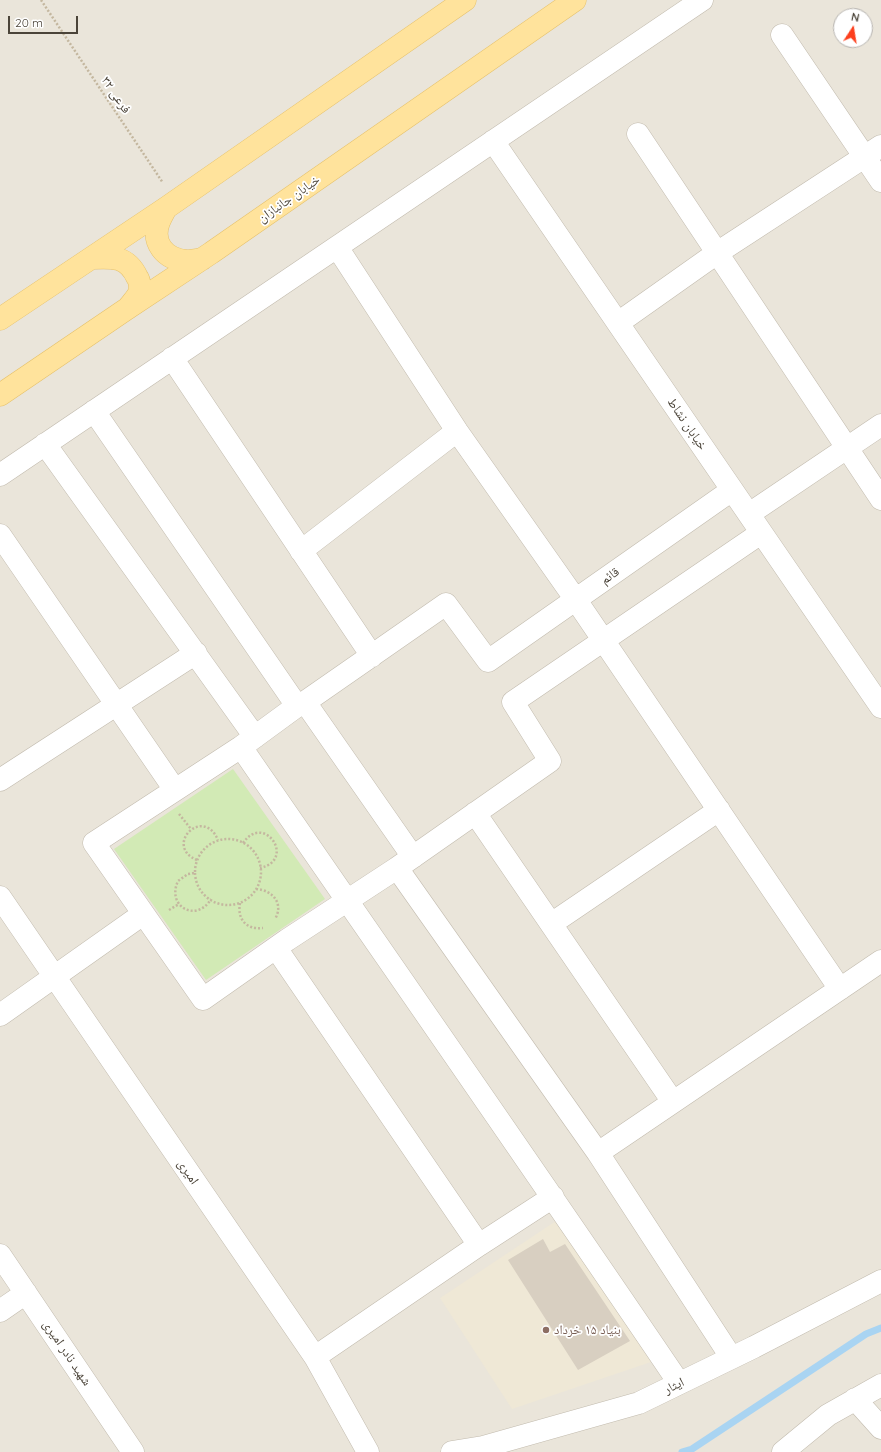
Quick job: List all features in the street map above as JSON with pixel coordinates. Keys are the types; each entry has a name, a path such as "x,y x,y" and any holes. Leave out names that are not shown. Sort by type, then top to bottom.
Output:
{"main road":[{"path":"0,318 171,205 465,0"},
{"name":"خیابان جانبازان","path":"0,395 202,259 575,0"},
{"path":"171,205 159,222 157,233 158,245 164,253 173,258 187,261 202,259"},
{"path":"92,258 109,257 121,260 132,266 139,280 139,294 128,308"}],"street":[{"path":"0,475 702,0"},
{"path":"782,35 873,152 881,181"},
{"path":"638,134 881,499"},
{"name":"خیابان نشاط","path":"493,141 881,707"},
{"path":"618,323 717,253 873,152"},
{"path":"337,247 457,431 576,600 840,989"},
{"path":"172,358 372,656 248,742 94,843 203,999 347,900 405,863 550,761 513,702 761,533"},
{"path":"94,411 301,704 732,1357"},
{"path":"749,514 881,425"},
{"path":"302,551 457,431"},
{"path":"45,444 196,653 248,742 347,900 554,1197 679,1383"},
{"name":"قائم","path":"372,656 446,604 488,661 732,490"},
{"path":"0,535 175,790"},
{"path":"0,780 196,653"},
{"path":"551,924 719,810"},
{"path":"475,813 673,1102"},
{"name":"امیری","path":"0,897 315,1357 368,1452"},
{"path":"0,1015 143,914"},
{"path":"276,948 479,1245"},
{"path":"598,1154 881,961"},
{"path":"315,1357 479,1245 554,1197"},
{"name":"شهید نادر امیری","path":"0,1255 133,1452"},
{"name":"ایثار","path":"452,1452 483,1447 639,1403 881,1281"},
{"path":"0,1310 26,1294"},
{"path":"783,1452 828,1414 881,1385"},
{"path":"855,1399 881,1428"}],"path":[{"name":"فرعی ۳۲","path":"41,0 171,205"},
{"path":"197,860 187,854 183,844 184,838 190,829 196,827 207,827 212,830 218,840"},
{"path":"244,843 251,834 262,832 268,834 276,842 277,854 275,859 266,866 260,868"},
{"path":"229,838 244,843 256,854 260,868 261,874 256,889 249,897 240,902 224,905 213,902 204,895 197,886 194,873 195,864 200,853 207,845 218,840 229,838"},
{"path":"194,873 188,874 178,881 174,893 176,899 184,909 196,911 207,905 211,899"},
{"path":"256,889 264,889 275,897 278,903 278,910 274,922"},
{"path":"240,902 240,916 244,922 249,926 256,928 269,926"}],"shaded area":[{"path":"0,0 881,0 881,1452 0,1452"},
{"name":"بنیاد ۱۵ خرداد","path":"559,1219 651,1362 512,1409 440,1298"}],"green space":[{"path":"233,769 325,899 206,980 114,849"}],"building":[{"path":"543,1239 550,1252 565,1244 630,1341 578,1370 508,1260"}],"waterway":[{"path":"682,1452 692,1449 866,1334 881,1328"}],"place":[{"name":"بنیاد ۱۵ خرداد","path":"546,1330"}]}
